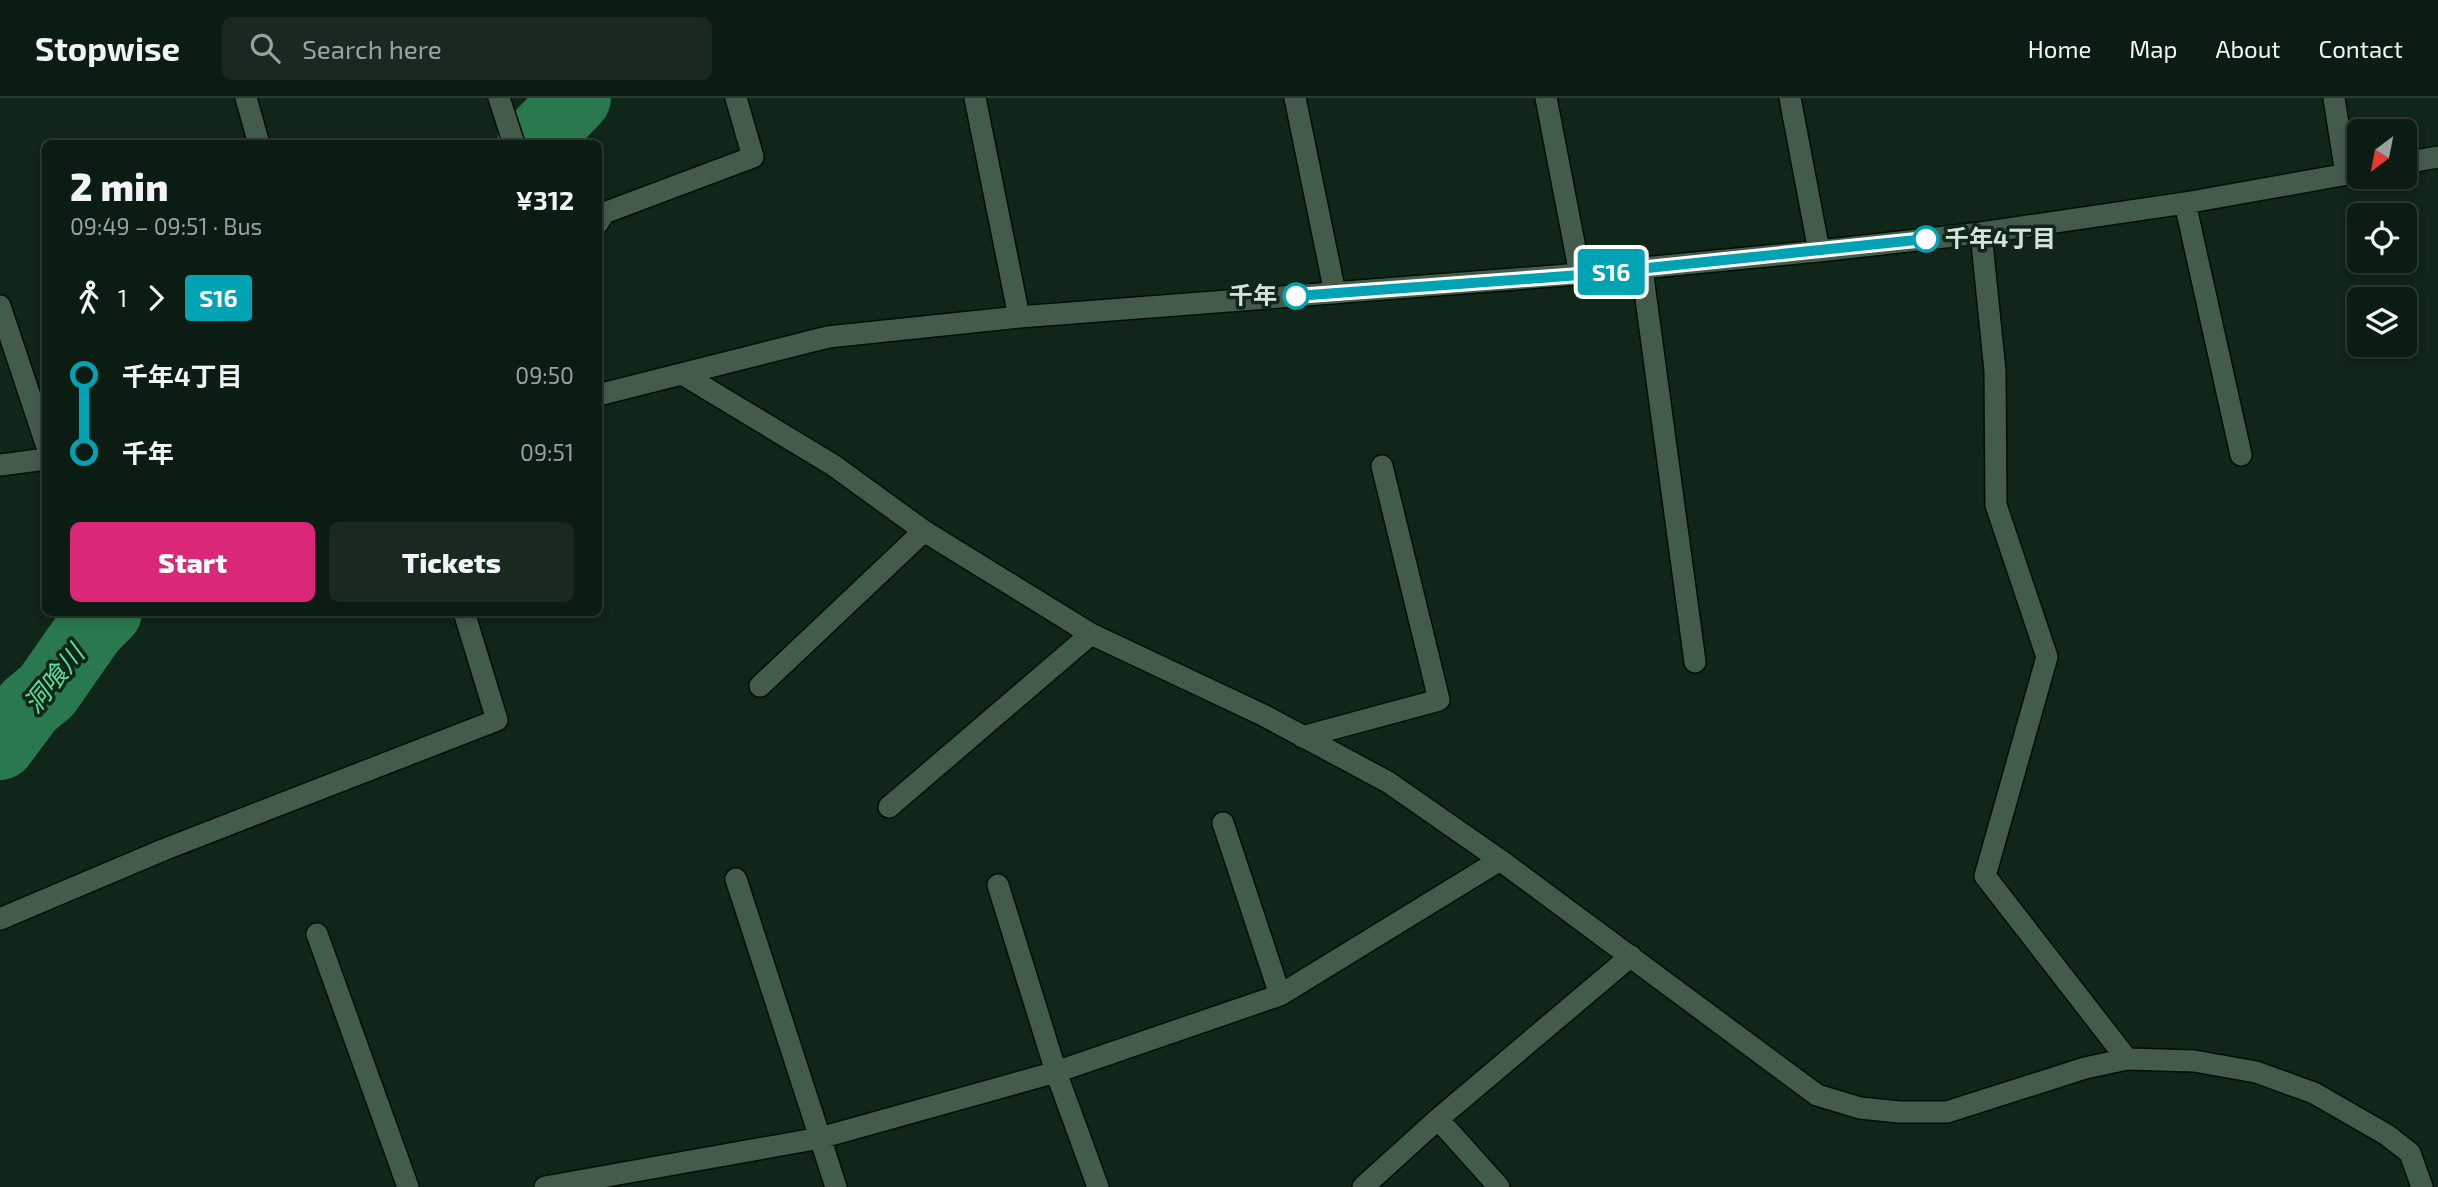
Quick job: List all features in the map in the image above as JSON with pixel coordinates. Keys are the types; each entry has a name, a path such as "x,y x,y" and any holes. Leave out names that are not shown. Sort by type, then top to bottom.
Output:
{"street":[{"path":"246,98 258,140"},
{"path":"499,98 513,140"},
{"path":"602,216 604,213 752,157 736,98"},
{"path":"975,98 1019,317"},
{"path":"1295,98 1335,293"},
{"path":"1546,98 1580,275"},
{"path":"1790,98 1819,251"},
{"path":"2334,98 2347,149"},
{"path":"2417,161 2438,157"},
{"path":"602,394 828,337 1019,317 1580,275 1819,251 1981,233 2185,203 2347,174"},
{"path":"2185,203 2241,455"},
{"path":"1981,233 1995,371 1996,505 2047,657 1985,876 2127,1059"},
{"path":"1642,269 1695,662"},
{"path":"0,306 42,432"},
{"path":"684,374 833,465 924,531 1091,634 1303,737 1388,782 1500,860 1817,1096 1860,1108 1899,1112 1947,1112 2085,1068 2127,1059 2194,1061 2256,1072 2314,1093 2387,1135 2410,1153 2422,1187"},
{"path":"0,465 42,460"},
{"path":"1303,737 1439,700 1382,466"},
{"path":"760,686 924,531"},
{"path":"0,919 163,850 497,720 465,616"},
{"path":"889,807 1091,634"},
{"path":"1223,823 1280,995"},
{"path":"545,1187 820,1138 1056,1072 1280,995 1500,860"},
{"path":"736,879 836,1187"},
{"path":"999,885 1056,1072 1098,1187"},
{"path":"317,934 408,1187"},
{"path":"1363,1187 1438,1119 1631,956"},
{"path":"1438,1119 1499,1187"}],"waterway":[{"name":"洞喰川","path":"536,140 576,98"},
{"name":"洞喰川","path":"0,745 29,706 47,691 91,628 103,616"}],"bus line":[{"name":"S16","path":"1296,296 1580,275 1926,239"}],"place":[{"name":"千年4丁目","path":"1926,239"},
{"name":"千年","path":"1296,296"}]}
